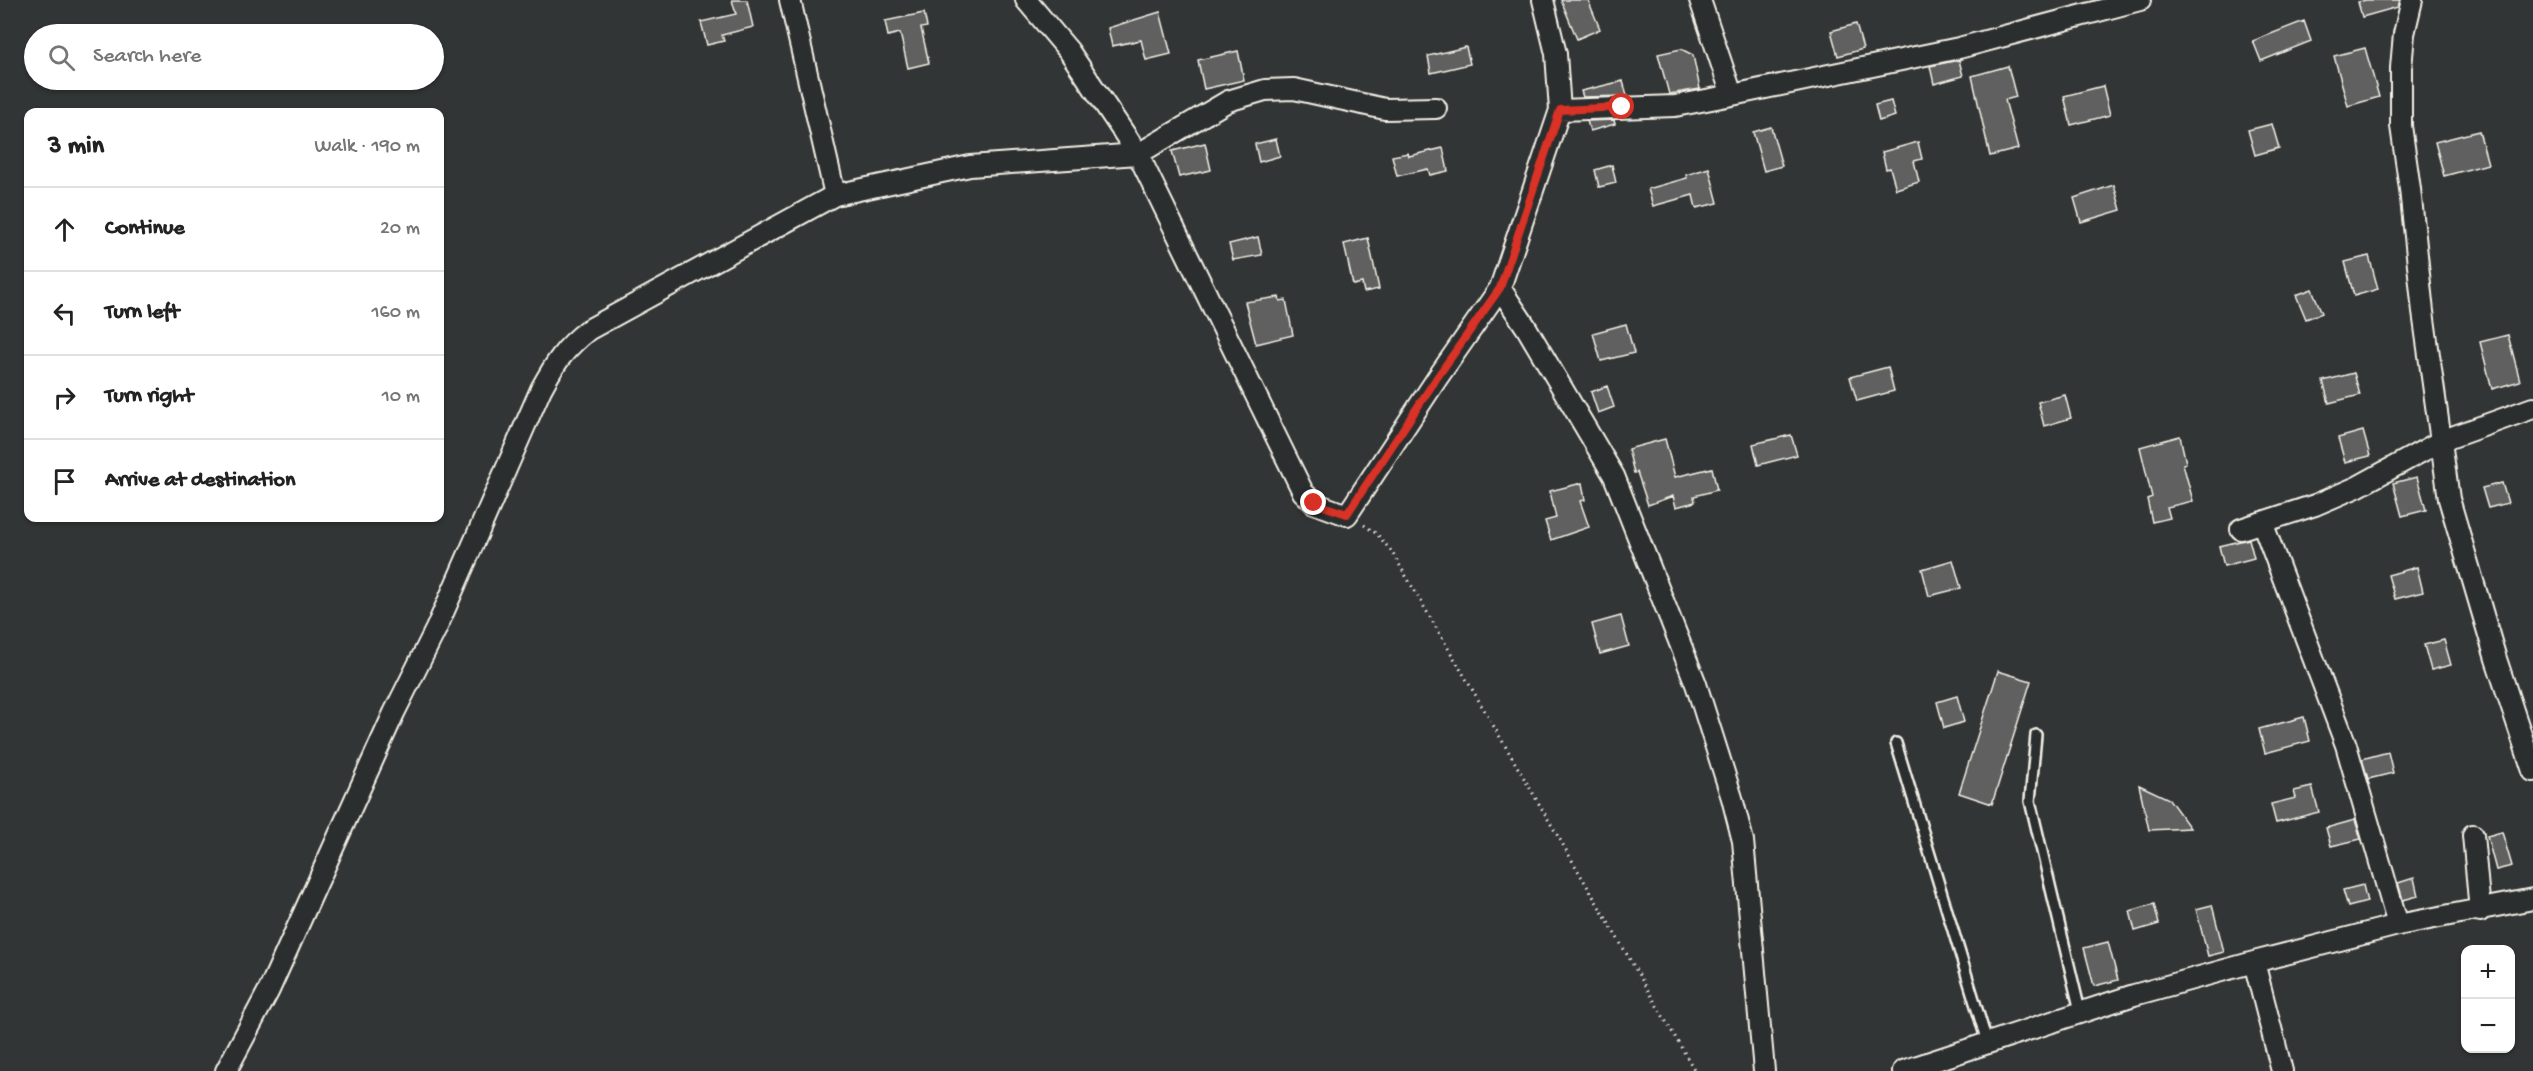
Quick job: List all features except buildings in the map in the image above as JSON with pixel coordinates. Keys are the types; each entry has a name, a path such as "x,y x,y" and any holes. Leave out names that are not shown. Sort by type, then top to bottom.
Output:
{"street":[{"path":"790,0 835,195"},
{"path":"1026,0 1069,51 1138,154 1303,492 1314,503 1347,514 1438,376 1500,288 1560,110 1557,54 1543,0"},
{"path":"1700,0 1732,95"},
{"path":"1560,110 1675,106 1959,48 2140,0"},
{"path":"2412,0 2404,34 2401,68 2401,126 2449,500 2496,659 2533,771"},
{"path":"226,1071 269,990 394,713 436,629 542,389 556,361 568,345 588,330 835,195 970,166 1138,154 1228,101 1265,90 1294,89 1384,109 1436,108"},
{"path":"1500,288 1526,327 1614,476 1696,684 1743,841 1764,1071"},
{"path":"2241,529 2315,506 2357,487 2441,441 2533,408"},
{"path":"2262,522 2346,745 2398,925"},
{"path":"2473,835 2480,911"},
{"path":"1903,1071 2080,1011 2254,962 2398,925 2533,899"},
{"path":"2254,962 2282,1071"}],"lane":[{"path":"2036,735 2030,801 2080,1011"},
{"path":"1896,743 1986,1042"}],"path":[{"path":"1347,514 1377,534 1392,552 1695,1071"}],"route":[{"path":"1314,503 1347,514 1438,376 1500,288 1560,110 1622,107"}]}
